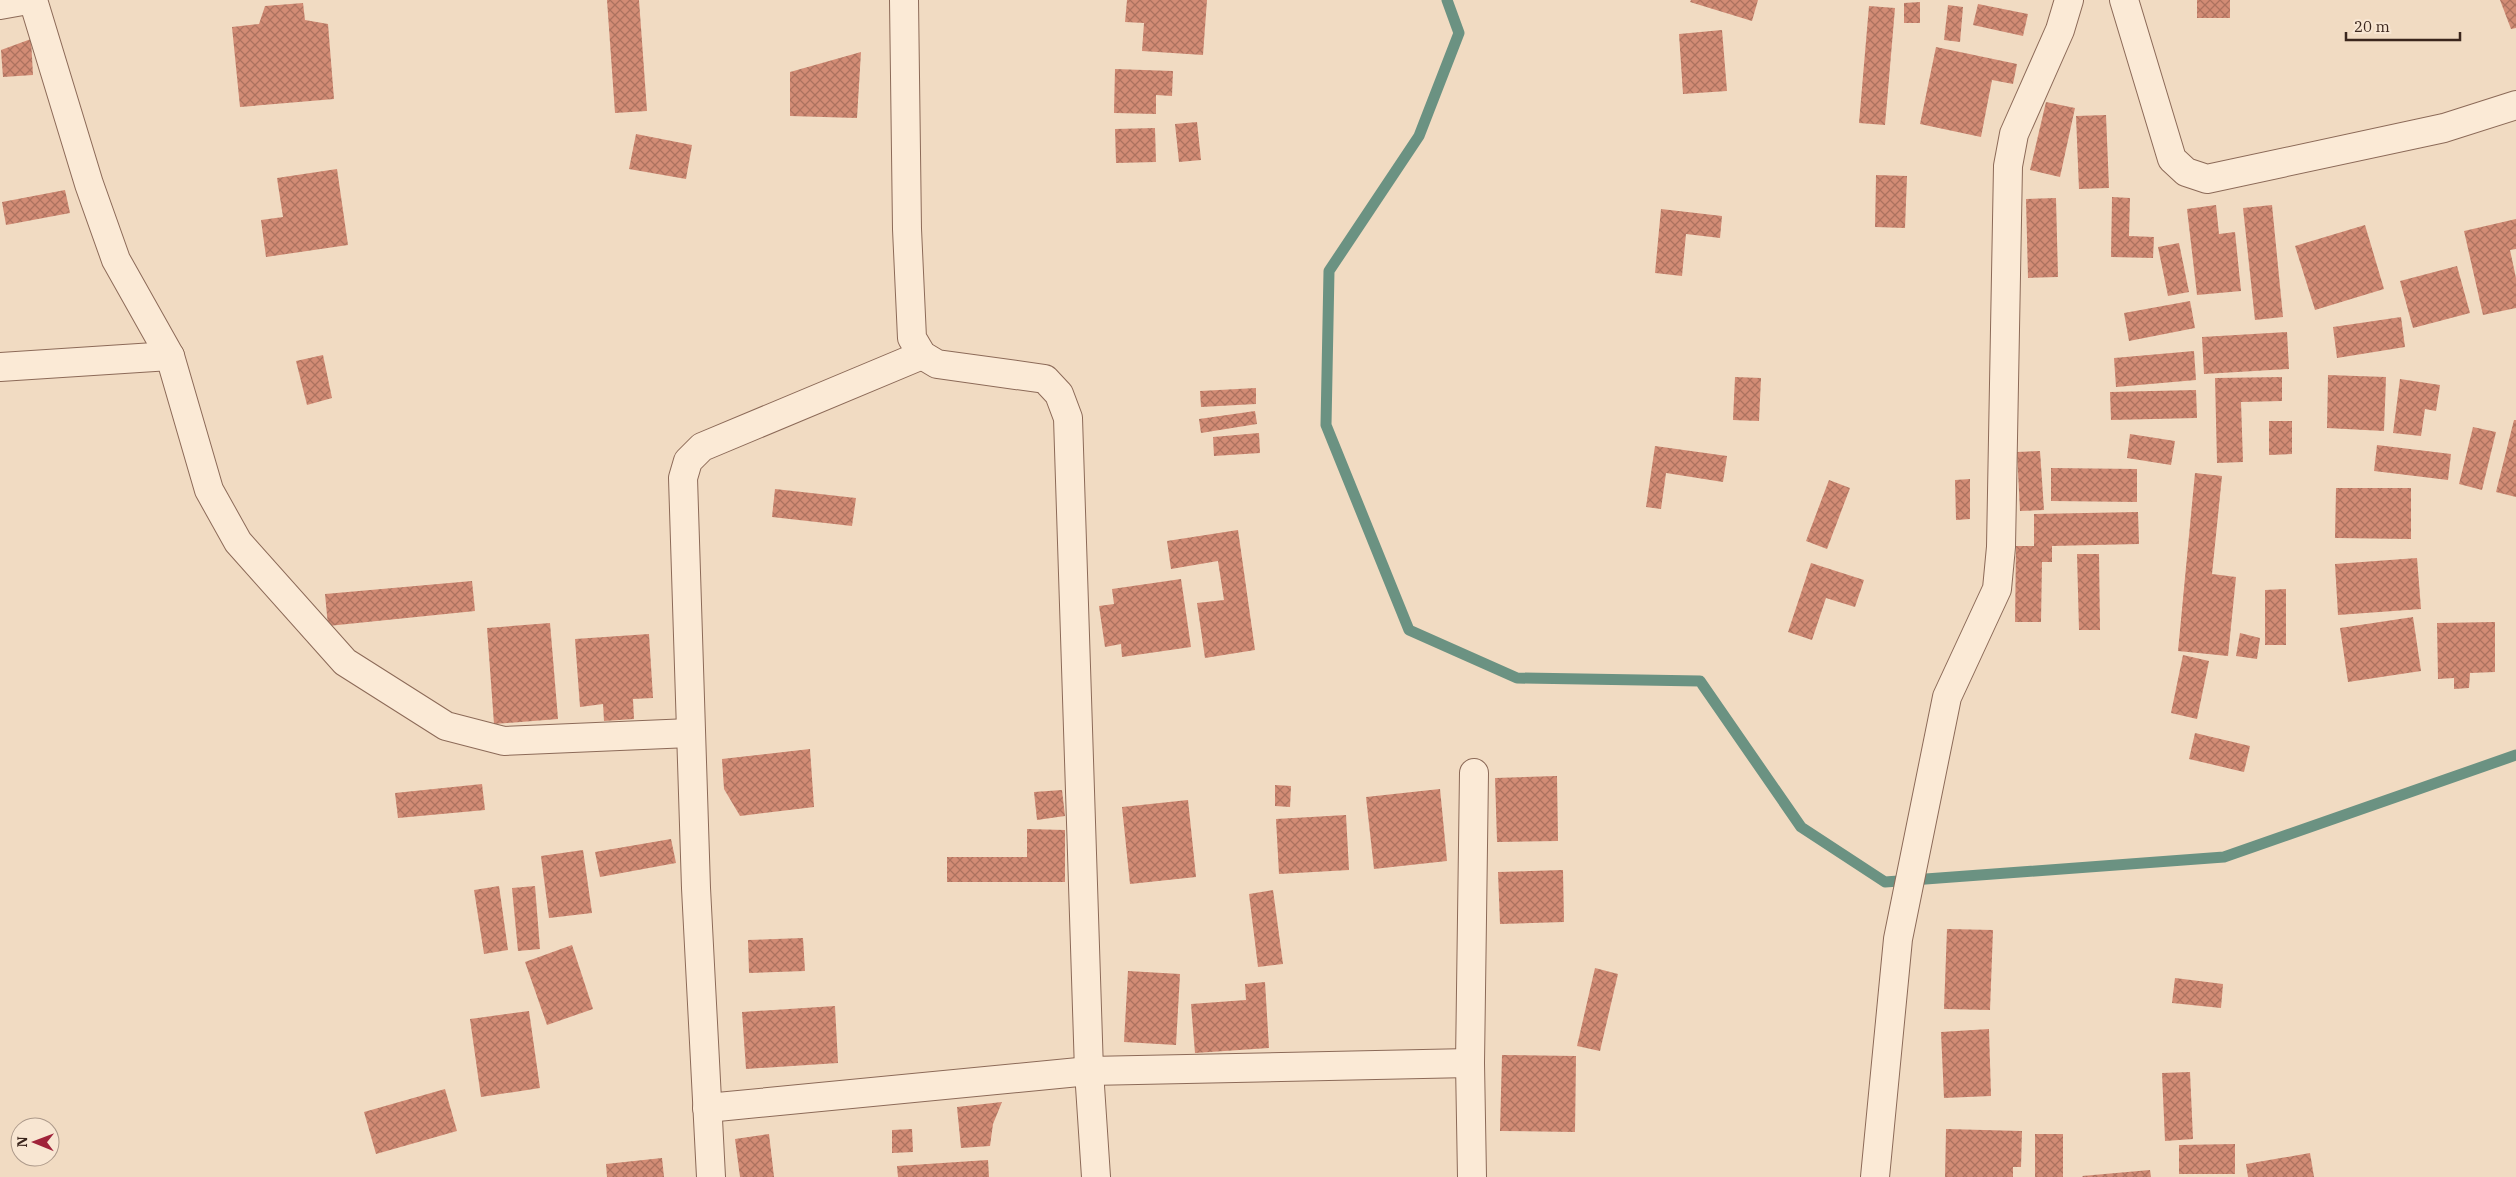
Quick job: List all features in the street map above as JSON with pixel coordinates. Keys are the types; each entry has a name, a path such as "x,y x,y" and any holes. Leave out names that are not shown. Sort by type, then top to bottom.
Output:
{"street":[{"path":"0,5 28,0"},
{"path":"33,0 89,184 116,260 170,356 208,490 238,542 345,662 446,726 504,741 690,733"},
{"path":"904,0 907,229 912,338 922,355 937,364 1045,379 1059,394 1068,418 1089,1071 1096,1177"},
{"path":"1874,1177 1898,939 1947,697 1997,589 2001,547 2008,166 2014,134 2060,30 2069,0"},
{"path":"2124,0 2172,159 2186,172 2207,179 2444,128 2516,105"},
{"path":"711,1177 690,733 683,478 688,461 702,447 922,355"},
{"path":"0,367 170,356"},
{"path":"1472,1177 1470,1063 1474,773"},
{"path":"707,1108 1089,1071 1470,1063"}],"building":[{"path":"607,0 639,0 647,111 615,113"},
{"path":"1127,0 1207,0 1203,55 1142,51 1144,23 1125,22"},
{"path":"1691,0 1758,0 1752,21 1690,2"},
{"path":"2197,0 2230,0 2230,18 2197,18"},
{"path":"2500,0 2516,0 2516,28 2511,29"},
{"path":"1920,2 1920,23 1904,23 1904,3"},
{"path":"303,3 305,20 328,24 334,99 240,107 232,27 259,24 265,6"},
{"path":"1978,4 2028,14 2023,36 1973,25"},
{"path":"1948,5 1963,7 1960,42 1944,40"},
{"path":"1869,6 1895,8 1885,125 1859,123"},
{"path":"1722,30 1727,91 1683,94 1679,34"},
{"path":"31,39 33,75 3,77 1,50"},
{"path":"1936,47 2017,64 2013,84 1992,80 1981,137 1920,124"},
{"path":"861,52 857,118 790,116 790,72"},
{"path":"1115,69 1173,71 1172,96 1156,95 1156,114 1114,113"},
{"path":"2046,102 2075,108 2060,177 2030,170"},
{"path":"2106,115 2109,188 2079,189 2076,116"},
{"path":"1197,122 1201,160 1179,162 1175,124"},
{"path":"1155,128 1156,162 1116,163 1115,129"},
{"path":"636,134 692,145 686,179 629,169"},
{"path":"337,169 348,245 266,257 261,220 283,217 277,178"},
{"path":"1876,175 1907,176 1905,228 1875,227"},
{"path":"65,190 70,213 6,225 2,202"},
{"path":"2112,197 2130,198 2129,236 2154,237 2153,258 2111,257"},
{"path":"2056,198 2058,277 2028,278 2026,199"},
{"path":"2216,205 2219,234 2235,232 2241,291 2197,295 2187,209"},
{"path":"2272,205 2283,317 2255,320 2243,208"},
{"path":"1661,209 1722,216 1720,238 1686,234 1682,276 1655,273"},
{"path":"2516,219 2516,249 2510,250 2516,278 2516,308 2483,315 2464,231"},
{"path":"2365,225 2384,289 2315,310 2295,246"},
{"path":"2179,243 2189,292 2168,296 2158,247"},
{"path":"2457,266 2470,313 2413,328 2400,281"},
{"path":"2190,301 2195,328 2129,341 2124,313"},
{"path":"2401,317 2405,347 2337,358 2333,327"},
{"path":"2287,332 2289,369 2204,374 2202,337"},
{"path":"2194,351 2196,380 2116,387 2114,358"},
{"path":"323,355 332,398 307,405 296,361"},
{"path":"2328,375 2386,377 2384,431 2327,428"},
{"path":"1735,377 1761,378 1759,421 1733,420"},
{"path":"2282,377 2282,401 2241,402 2243,462 2217,463 2215,378"},
{"path":"2400,379 2440,385 2436,411 2425,409 2421,436 2393,433"},
{"path":"1256,388 1256,404 1201,407 1200,391"},
{"path":"2196,390 2197,418 2111,420 2110,392"},
{"path":"1255,411 1257,424 1201,433 1199,419"},
{"path":"2514,420 2516,420 2516,497 2496,492"},
{"path":"2269,421 2292,421 2292,454 2269,455"},
{"path":"2473,427 2496,432 2482,490 2459,484"},
{"path":"1259,433 1260,453 1214,456 1213,437"},
{"path":"2130,434 2175,441 2171,465 2127,458"},
{"path":"2377,445 2451,454 2448,480 2374,471"},
{"path":"1655,446 1727,456 1723,482 1666,473 1661,509 1646,507"},
{"path":"2040,451 2044,510 2020,511 2017,452"},
{"path":"2051,468 2137,469 2137,502 2051,501"},
{"path":"2195,473 2222,476 2212,574 2236,577 2228,656 2178,651"},
{"path":"1970,479 1970,519 1956,520 1955,480"},
{"path":"1829,480 1850,488 1827,549 1806,541"},
{"path":"2336,488 2411,488 2411,539 2335,538"},
{"path":"775,489 856,498 852,526 772,517"},
{"path":"2138,512 2139,544 2052,546 2052,562 2042,562 2041,622 2015,622 2016,546 2034,546 2034,514"},
{"path":"1238,530 1255,650 1205,658 1197,603 1224,600 1218,561 1171,569 1167,541"},
{"path":"2077,554 2099,554 2100,630 2079,630"},
{"path":"2417,558 2421,609 2338,615 2335,564"},
{"path":"1811,563 1864,580 1855,607 1826,598 1812,640 1788,632"},
{"path":"1181,579 1191,647 1122,657 1121,644 1105,647 1099,606 1114,604 1112,589"},
{"path":"472,581 475,611 328,626 325,594"},
{"path":"2286,589 2286,645 2265,645 2265,590"},
{"path":"2413,617 2421,671 2348,682 2340,628"},
{"path":"2495,622 2495,672 2470,673 2469,688 2454,689 2454,678 2438,679 2437,623"},
{"path":"550,623 558,719 494,724 487,628"},
{"path":"2240,633 2260,638 2257,659 2236,656"},
{"path":"649,634 653,698 633,699 634,719 604,721 603,704 580,707 575,639"},
{"path":"2183,655 2209,661 2197,719 2171,713"},
{"path":"2195,733 2250,746 2244,772 2189,759"},
{"path":"810,749 814,807 740,816 724,789 722,759"},
{"path":"1557,776 1558,841 1497,842 1495,778"},
{"path":"482,784 485,810 398,818 395,793"},
{"path":"1275,785 1291,786 1290,807 1275,806"},
{"path":"1440,789 1447,861 1374,869 1366,797"},
{"path":"1062,790 1065,816 1037,820 1034,792"},
{"path":"1188,800 1196,877 1130,884 1122,807"},
{"path":"1346,815 1349,870 1279,874 1276,819"},
{"path":"1027,829 1065,830 1065,882 947,882 947,857 1027,857"},
{"path":"671,839 676,863 600,877 595,852"},
{"path":"583,850 592,913 549,918 541,856"},
{"path":"1563,870 1564,922 1500,924 1498,872"},
{"path":"499,886 508,950 484,954 474,890"},
{"path":"535,886 540,949 518,951 512,888"},
{"path":"1273,890 1283,964 1258,967 1249,894"},
{"path":"1947,929 1993,930 1990,1010 1944,1009"},
{"path":"803,938 805,971 749,973 748,940"},
{"path":"572,945 593,1009 547,1025 525,962"},
{"path":"1595,968 1618,974 1600,1051 1577,1046"},
{"path":"1128,971 1180,974 1176,1045 1124,1042"},
{"path":"2175,978 2223,984 2221,1008 2172,1003"},
{"path":"1265,982 1269,1048 1195,1053 1191,1004 1246,1000 1245,984"},
{"path":"835,1006 838,1063 746,1069 742,1012"},
{"path":"529,1011 540,1088 481,1097 470,1019"},
{"path":"1989,1029 1991,1096 1944,1098 1941,1032"},
{"path":"1502,1055 1576,1056 1575,1132 1500,1131"},
{"path":"2190,1072 2193,1139 2165,1141 2162,1073"},
{"path":"445,1089 457,1131 376,1154 364,1112"},
{"path":"1002,1102 993,1124 990,1146 961,1148 957,1107"},
{"path":"912,1129 913,1152 892,1153 892,1130"},
{"path":"1946,1129 2022,1131 2021,1167 2013,1167 2013,1177 1945,1177"},
{"path":"769,1134 774,1177 740,1177 735,1139"},
{"path":"2035,1134 2063,1134 2063,1177 2035,1177"},
{"path":"2235,1144 2235,1174 2179,1174 2179,1145"},
{"path":"2310,1153 2314,1177 2248,1177 2246,1164"},
{"path":"662,1158 664,1177 607,1177 606,1164"},
{"path":"988,1160 989,1177 898,1177 897,1166"},
{"path":"2150,1170 2151,1177 2082,1176"}],"waterway":[{"path":"1447,0 1459,33 1419,136 1329,271 1326,425 1409,630 1517,678 1700,681 1801,827 1885,882 2224,857 2516,755"}]}
